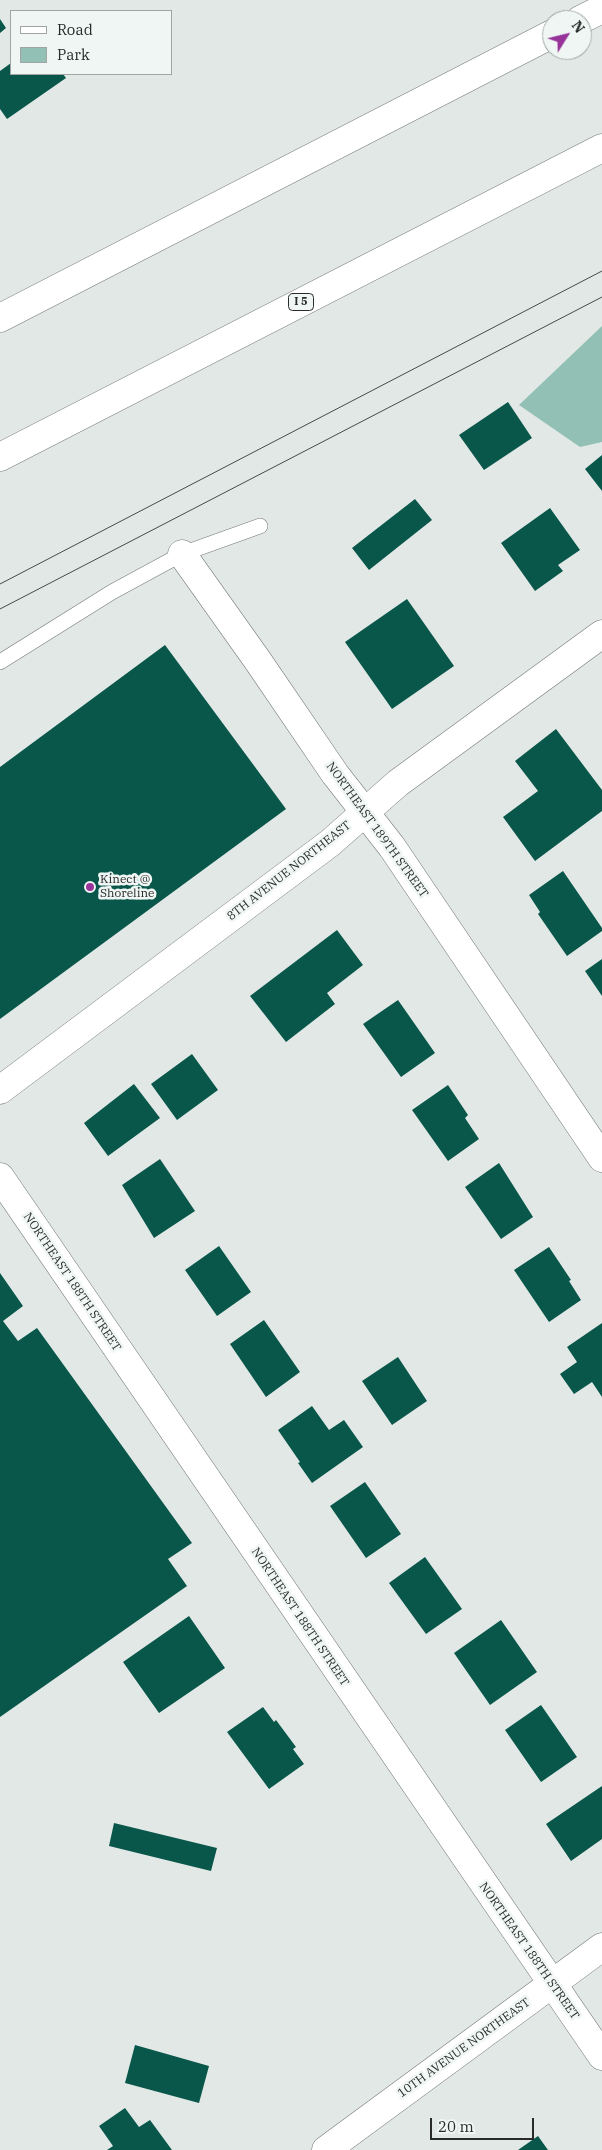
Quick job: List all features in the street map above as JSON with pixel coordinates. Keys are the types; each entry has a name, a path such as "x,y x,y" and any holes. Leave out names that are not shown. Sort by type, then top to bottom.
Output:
{"main road":[{"path":"0,318 542,39"},
{"name":"I 5","path":"0,457 602,148"},
{"name":"NORTHEAST 189TH STREET","path":"182,554 335,774 392,847 602,1158"},
{"name":"8TH AVENUE NORTHEAST","path":"0,1090 330,843 398,783 602,634"},
{"name":"NORTHEAST 188TH STREET","path":"0,1177 602,2056"},
{"name":"10TH AVENUE NORTHEAST","path":"326,2150 602,1947"}],"lane":[{"path":"0,662 112,592 182,554 260,526"}],"green space":[{"path":"602,326 602,442 580,447 519,405"}],"building":[{"path":"0,19 6,28 0,33"},
{"path":"10,64 10,75 64,75 66,78 7,119 0,109 0,71"},
{"path":"508,402 532,438 484,470 459,435"},
{"path":"602,455 602,491 585,469"},
{"path":"415,499 432,520 369,570 352,548"},
{"path":"550,508 580,550 558,565 563,571 535,591 501,543"},
{"path":"407,599 454,666 392,709 345,642"},
{"name":"Kinect @ Shoreline","path":"165,645 286,809 0,1019 0,767"},
{"path":"556,729 602,790 602,811 535,861 503,817 538,791 515,761"},
{"path":"563,871 602,928 602,931 567,956 538,914 540,912 529,895"},
{"path":"337,930 363,965 327,993 335,1004 286,1042 250,996"},
{"path":"602,959 602,996 585,971"},
{"path":"398,1000 435,1053 401,1077 363,1024"},
{"path":"192,1054 218,1090 177,1120 151,1084"},
{"path":"134,1084 160,1118 108,1156 84,1123"},
{"path":"448,1085 468,1115 465,1118 479,1139 448,1161 412,1110"},
{"path":"160,1159 195,1211 154,1238 122,1185"},
{"path":"499,1163 533,1217 501,1239 465,1187"},
{"path":"219,1246 251,1292 217,1316 185,1270"},
{"path":"549,1247 571,1280 569,1281 581,1300 549,1322 514,1270"},
{"path":"0,1273 23,1306 3,1321 18,1341 37,1328 192,1543 168,1559 187,1586 0,1717"},
{"path":"264,1320 300,1372 266,1397 230,1344"},
{"path":"602,1323 602,1397 592,1382 574,1394 560,1374 577,1362 567,1347"},
{"path":"398,1357 427,1401 392,1425 362,1381"},
{"path":"312,1406 329,1430 344,1420 363,1447 312,1483 278,1430"},
{"path":"365,1482 401,1534 366,1558 330,1506"},
{"path":"425,1557 462,1609 426,1634 389,1583"},
{"path":"189,1616 225,1668 159,1713 123,1662"},
{"path":"501,1620 537,1672 490,1705 454,1653"},
{"path":"541,1705 577,1757 541,1782 505,1730"},
{"path":"263,1707 274,1722 276,1720 296,1747 293,1749 304,1764 269,1789 227,1732"},
{"path":"602,1786 602,1839 571,1861 546,1824"},
{"path":"114,1823 217,1848 211,1871 109,1846"},
{"path":"135,2045 209,2066 199,2103 125,2083"},
{"path":"125,2108 139,2127 150,2120 172,2150 107,2150 113,2146 99,2126"},
{"path":"538,2136 548,2150 518,2150"}],"tram line":[{"path":"0,584 602,271"},
{"path":"0,609 602,297"}],"place":[{"name":"Kinect @ Shoreline","path":"90,887"}]}
